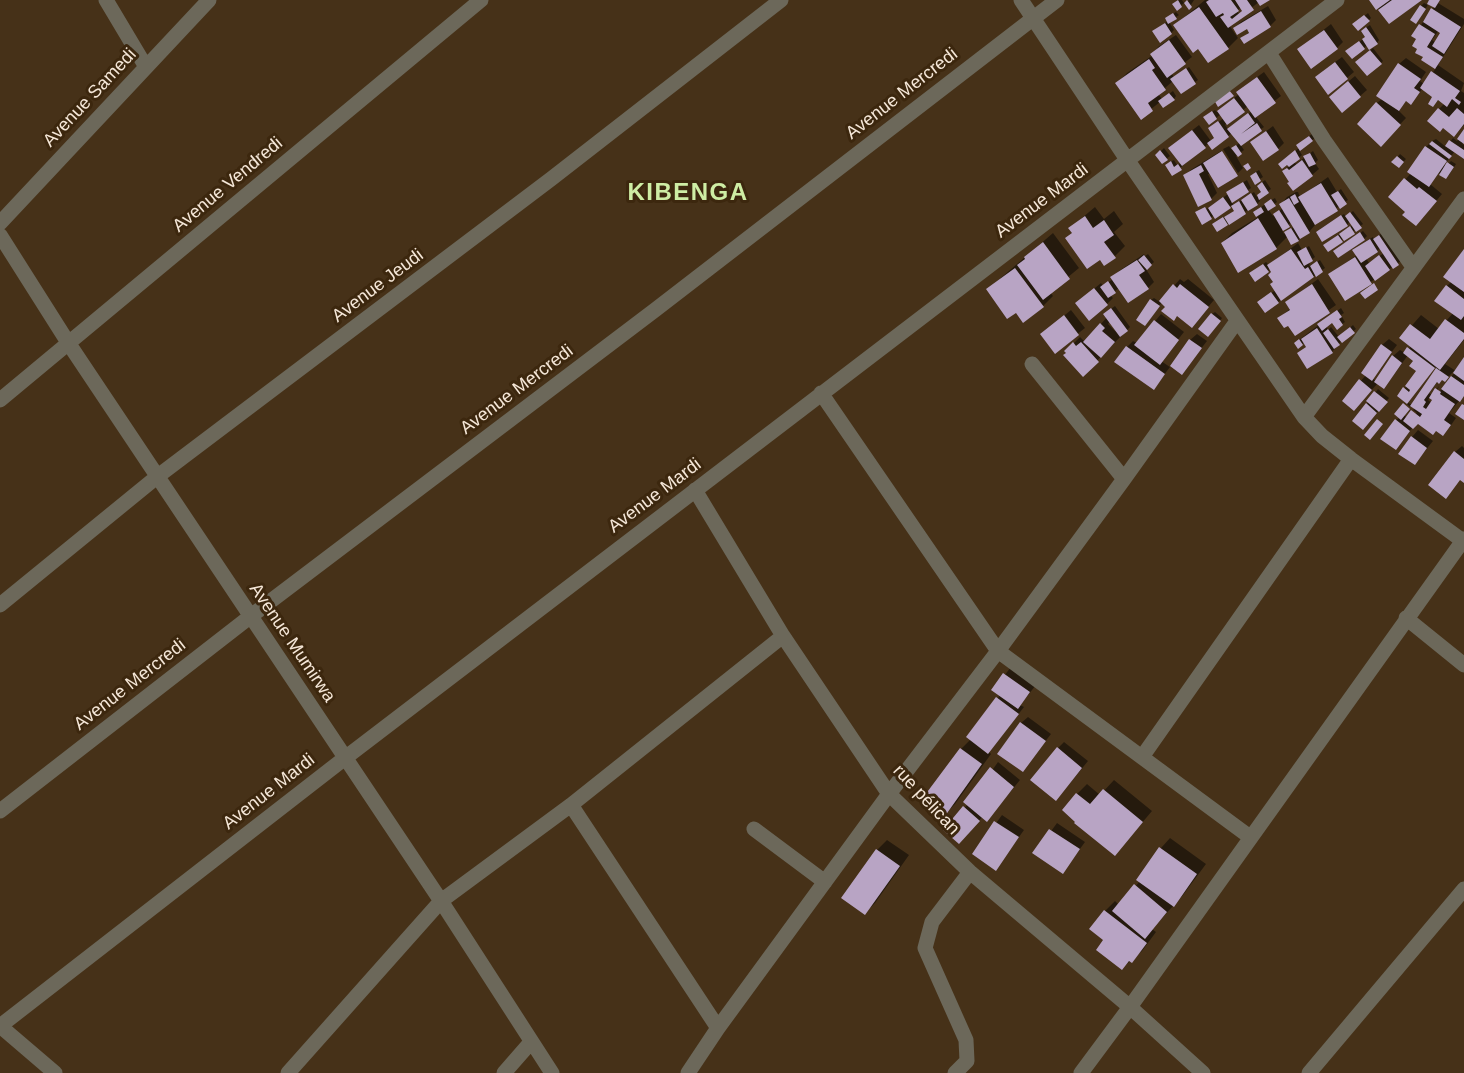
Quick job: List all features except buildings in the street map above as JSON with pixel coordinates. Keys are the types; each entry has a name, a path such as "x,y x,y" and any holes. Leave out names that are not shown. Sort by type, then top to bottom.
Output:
{"street":[{"path":"106,0 146,68"},
{"name":"Avenue Samedi","path":"0,223 209,0"},
{"name":"Avenue Vendredi","path":"0,400 481,0"},
{"name":"Avenue Jeudi","path":"0,605 158,476 551,179 781,0"},
{"path":"1021,0 1128,161 1304,417 1351,459 1463,540 1081,1073"},
{"name":"Avenue Mercredi","path":"0,811 251,616 656,310 1057,0"},
{"name":"Avenue Mardi","path":"0,1026 345,758 1337,0"},
{"path":"1269,53 1324,141 1413,267"},
{"path":"1304,417 1464,199"},
{"name":"Avenue Mumirwa","path":"0,236 69,344 441,901 552,1073"},
{"path":"688,1073 718,1028 889,794 998,651 1237,321"},
{"path":"1032,364 1124,479"},
{"path":"821,393 998,651 1250,837"},
{"path":"1142,757 1351,459"},
{"name":"rue pélican","path":"695,490 783,636 889,794 970,872 1130,1007 1203,1073"},
{"path":"1406,618 1464,665"},
{"path":"288,1073 441,901 571,805 783,636"},
{"path":"571,805 718,1028"},
{"path":"754,829 825,882"},
{"path":"954,1073 967,1061 966,1040 925,948 932,922 970,872"},
{"path":"1309,1073 1464,889"},
{"path":"0,1026 55,1073"},
{"path":"504,1073 531,1042"}],"district":[{"name":"KIBENGA","path":"688,193"}]}
